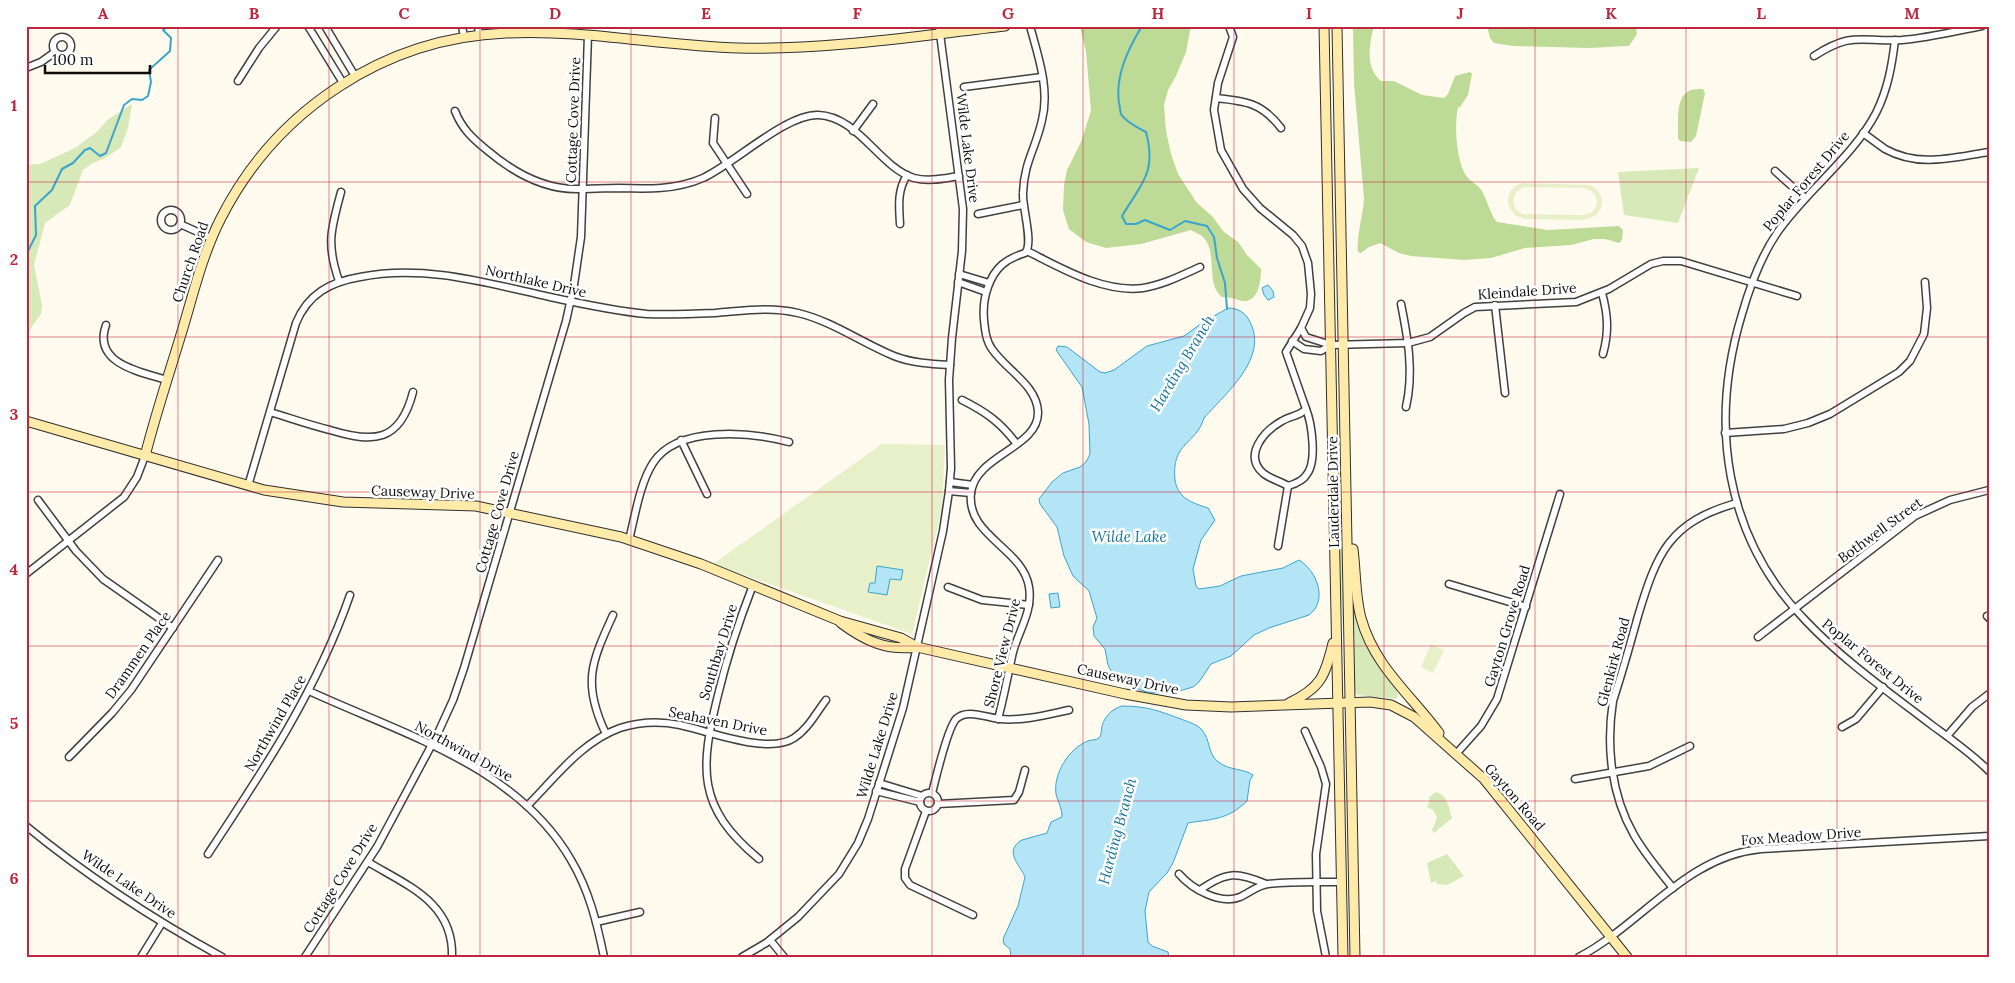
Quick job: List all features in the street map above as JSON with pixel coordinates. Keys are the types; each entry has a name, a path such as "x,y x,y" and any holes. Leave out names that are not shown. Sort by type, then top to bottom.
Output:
{"street":[{"path":"238,81 259,48 277,26"},
{"path":"308,26 343,84"},
{"path":"325,26 355,76"},
{"path":"462,26 464,38"},
{"name":"Church Road","path":"26,574 124,497 137,477 145,456 211,238 230,202 261,156 295,119 355,76 419,48 464,38 479,31 588,35 705,47 766,48 833,46 940,30 1005,26"},
{"path":"1027,251 1028,233 1023,205 1025,170 1042,121 1045,86 1030,26"},
{"path":"1229,26 1232,41 1222,69 1214,110 1218,138 1223,155 1236,180 1260,208 1293,235 1305,254 1308,263 1311,294 1310,308 1301,328 1287,348 1286,356 1306,409 1310,425 1311,468 1298,483 1288,486 1259,469 1254,455 1260,439 1276,425 1306,409"},
{"name":"Lauderdale Drive","path":"1324,26 1343,957"},
{"name":"Lauderdale Drive","path":"1337,26 1356,957"},
{"path":"1814,56 1834,44 1848,39 1895,40 1916,38 1982,26"},
{"name":"Wilde Lake Drive","path":"742,957 770,940 798,917 839,874 858,843 902,708 943,530 950,491 950,365 963,234 959,176 940,30"},
{"name":"Cottage Cove Drive","path":"305,957 368,862 431,746 453,700 464,668 570,302 581,237 588,35"},
{"name":"Poplar Forest Drive","path":"1895,40 1887,87 1876,114 1863,133 1790,215 1771,242 1752,282 1730,356 1725,397 1725,433 1728,459 1737,503 1751,540 1779,588 1795,609 1831,646 1989,771"},
{"path":"26,68 41,62 55,52"},
{"path":"964,87 1042,77"},
{"path":"1216,98 1257,106 1273,118 1281,128"},
{"path":"853,131 873,104"},
{"path":"455,111 465,130 515,172 548,185 574,189 649,189 671,187 702,178 726,165 792,121 801,117 816,115 829,116 842,122 907,175 922,180 959,176"},
{"path":"715,118 712,133 714,143 726,165 747,194"},
{"path":"1863,133 1886,149 1914,159 1935,160 1989,152"},
{"path":"1774,171 1805,198"},
{"path":"900,224 898,196 907,175"},
{"path":"339,281 332,259 330,238 341,192"},
{"path":"978,214 1023,205"},
{"path":"180,224 211,238"},
{"path":"1027,251 1086,278 1104,285 1122,288 1158,284 1200,267"},
{"path":"950,482 972,485 984,469 1035,426 1037,406 1029,389 1005,365 988,342 984,315 986,292 989,283 1004,262 1027,251"},
{"name":"Kleindale Drive","path":"1301,328 1306,337 1331,345 1408,343 1430,337 1470,309 1481,305 1564,304 1576,302 1602,293 1644,267 1669,260 1681,261 1797,296"},
{"name":"Northlake Drive","path":"248,486 299,316 318,292 339,281 375,274 421,272 462,277 570,302 619,311 688,314 764,309 796,312 822,320 895,356 916,362 950,365"},
{"path":"959,274 989,283"},
{"path":"958,282 986,292"},
{"path":"1725,433 1784,429 1808,423 1830,414 1899,372 1910,361 1924,334 1927,308 1925,282"},
{"path":"1602,293 1607,312 1608,328 1603,354"},
{"path":"1401,304 1411,372 1410,390 1406,407"},
{"path":"1495,305 1505,393"},
{"path":"106,325 105,344 107,351 115,361 128,368 167,380"},
{"name":"Kleindale Drive","path":"1292,341 1304,349 1321,351 1331,345"},
{"path":"270,412 355,437 373,438 383,434 399,423 410,406 414,392"},
{"path":"962,400 987,413 1016,443"},
{"name":"Causeway Drive","path":"26,422 248,486 299,496 343,502 455,504 510,513 629,540 668,552 840,621 858,635 882,645 901,649 917,647 1125,694 1186,705 1231,707 1351,703"},
{"path":"629,540 649,470 662,452 681,440 694,436 745,435 770,437 789,442"},
{"path":"681,440 707,494"},
{"name":"Shore View Drive","path":"972,485 974,517 1015,560 1026,578 1029,590 1029,605 1024,626 1013,652 1011,668 998,719"},
{"path":"1278,546 1288,486"},
{"name":"Bothwell Street","path":"1758,637 1916,516 1950,500 1989,490"},
{"path":"950,491 971,493"},
{"name":"Gayton Grove Road","path":"1456,754 1481,726 1497,699 1560,494"},
{"path":"38,500 69,541 103,579 173,628"},
{"name":"Glenkirk Road","path":"1673,888 1641,847 1628,823 1618,798 1609,735 1614,701 1655,565 1666,546 1685,526 1706,513 1737,503"},
{"path":"1347,513 1358,600 1365,630 1391,676 1431,722 1449,747"},
{"name":"Drammen Place","path":"69,757 112,713 131,690 218,560"},
{"path":"1449,584 1526,607"},
{"name":"Southbay Drive","path":"752,586 724,669 710,732 705,765 712,799 727,828 758,859"},
{"path":"948,587 982,600 1029,605"},
{"name":"Northwind Place","path":"208,854 271,758 309,691 350,596"},
{"path":"606,734 595,708 591,680 596,655 613,615"},
{"path":"1286,704 1305,695 1319,683 1328,666 1337,630"},
{"path":"1842,727 1856,719 1883,687"},
{"name":"Northwind Drive","path":"309,691 393,727 431,746 485,775 510,791 528,806 558,840 583,883 596,922 604,957"},
{"path":"1947,736 1972,707 1989,694"},
{"name":"Seahaven Drive","path":"528,806 580,751 606,734 624,727 655,722 678,724 758,744 780,744 794,738 805,729 826,700"},
{"name":"Gayton Road","path":"1351,703 1384,703 1399,708 1422,723 1484,779 1627,957"},
{"path":"932,793 954,721 963,714 998,719 1034,718 1069,710"},
{"path":"1305,731 1321,767 1326,784 1316,854 1317,911 1326,957"},
{"path":"1575,779 1649,766 1690,746"},
{"path":"938,804 937,797 932,793 926,793 921,799 921,807 926,811 932,810 938,804 1014,800 1019,792 1025,770"},
{"path":"879,783 921,799"},
{"path":"876,792 921,799"},
{"path":"926,811 905,869 905,878 910,885 973,915"},
{"name":"Wilde Lake Drive","path":"27,829 162,923 222,957"},
{"name":"Fox Meadow Drive","path":"1579,957 1610,936 1699,868 1713,861 1751,850 1989,836"},
{"path":"368,862 420,894 439,911 450,930 452,957"},
{"path":"1179,874 1186,882 1200,890 1229,900 1266,884 1341,882"},
{"path":"1200,890 1214,880 1231,875 1246,876 1266,884"},
{"path":"596,922 640,912"},
{"path":"141,957 162,923"},
{"path":"770,940 784,957"}],"green space":[{"path":"1191,26 1186,52 1168,90 1164,105 1166,131 1178,174 1197,203 1212,216 1224,232 1238,242 1247,255 1261,269 1258,290 1248,301 1222,297 1217,291 1214,284 1208,245 1203,237 1191,230 1141,244 1106,248 1086,242 1069,229 1063,210 1064,185 1067,170 1081,142 1091,111 1086,51 1080,27"},
{"path":"1353,26 1374,26 1370,48 1370,63 1376,76 1381,81 1394,81 1422,95 1444,98 1448,94 1455,76 1470,72 1472,74 1468,95 1460,107 1458,107 1456,123 1457,144 1464,172 1482,191 1497,222 1548,230 1619,226 1623,230 1622,240 1619,243 1605,239 1594,239 1571,245 1525,248 1491,258 1464,260 1411,256 1399,253 1380,243 1369,247 1361,253 1358,252 1364,199 1354,83"},
{"path":"1487,26 1636,26 1637,34 1629,46 1590,48 1513,46 1494,43 1490,38"},
{"path":"1703,89 1705,93 1696,136 1691,142 1680,141 1678,138 1678,111 1682,98 1691,90"},
{"path":"132,104 128,128 121,147 83,170 70,205 45,223 34,265 42,305 41,314 26,335 26,165 40,164 75,148 98,131 107,120"},
{"path":"1699,168 1678,223 1624,215 1618,172"},
{"path":"1522,183 1590,185 1600,194 1602,206 1595,215 1582,220 1525,219 1516,216 1509,205 1508,197 1514,187","holes":["1524,187 1584,188 1596,196 1597,205 1591,213 1584,215 1523,214 1516,210 1513,201 1516,192"]},
{"path":"1336,421 1341,482 1343,630 1340,585"},
{"path":"882,444 945,445 942,508 912,634 713,564"},
{"path":"1354,614 1375,659 1397,691 1398,696 1396,699 1358,695 1355,691"},
{"path":"1431,644 1444,650 1433,673 1421,667"},
{"path":"1436,792 1446,799 1452,818 1434,833 1432,830 1437,818 1433,810 1427,807 1429,797"},
{"path":"1447,854 1464,876 1447,885 1437,884 1436,881 1431,883 1427,863"}],"water":[{"path":"1268,285 1273,291 1274,297 1268,300 1262,288"},
{"name":"Wilde Lake","path":"1228,308 1241,312 1250,322 1254,335 1254,349 1249,362 1233,387 1204,418 1196,434 1180,451 1175,468 1175,480 1179,492 1187,499 1208,508 1215,520 1201,540 1193,569 1196,586 1199,589 1220,586 1241,576 1283,568 1299,560 1311,571 1315,578 1318,586 1318,601 1315,609 1309,615 1254,635 1231,656 1211,664 1199,682 1193,687 1176,692 1149,693 1133,687 1112,673 1108,665 1105,649 1094,636 1093,627 1097,618 1089,591 1073,576 1064,556 1057,527 1040,504 1039,499 1052,482 1063,473 1080,467 1086,462 1090,454 1089,424 1082,387 1056,350 1058,346 1067,347 1100,372 1105,373 1114,370 1147,346 1184,336"},
{"path":"877,566 903,570 901,580 890,579 887,595 868,592 870,583 875,583"},
{"path":"1058,593 1060,607 1051,608 1049,594"},
{"path":"1122,706 1153,709 1200,728 1205,734 1212,754 1217,761 1253,775 1250,780 1247,801 1226,815 1188,823 1173,863 1167,873 1149,892 1145,911 1148,942 1152,946 1168,952 1169,957 1011,957 1010,949 1004,944 1003,939 1018,906 1025,877 1014,858 1013,853 1016,844 1022,840 1047,833 1051,822 1062,817 1056,794 1057,778 1060,770 1069,756 1081,744 1099,738 1103,722 1107,716"}],"waterway":[{"path":"26,255 36,235 35,206 52,190 62,169 73,163 85,150 90,148 100,156 106,153 124,105 132,99 142,100 148,96 151,82 149,70 170,51 171,38 163,30 169,26"},
{"name":"Harding Branch","path":"1142,26 1124,63 1118,93 1123,117 1146,132 1150,158 1141,186 1122,216 1126,224 1136,224 1145,220 1170,230 1185,221 1207,226 1214,237 1217,258 1225,283 1227,309"}]}
